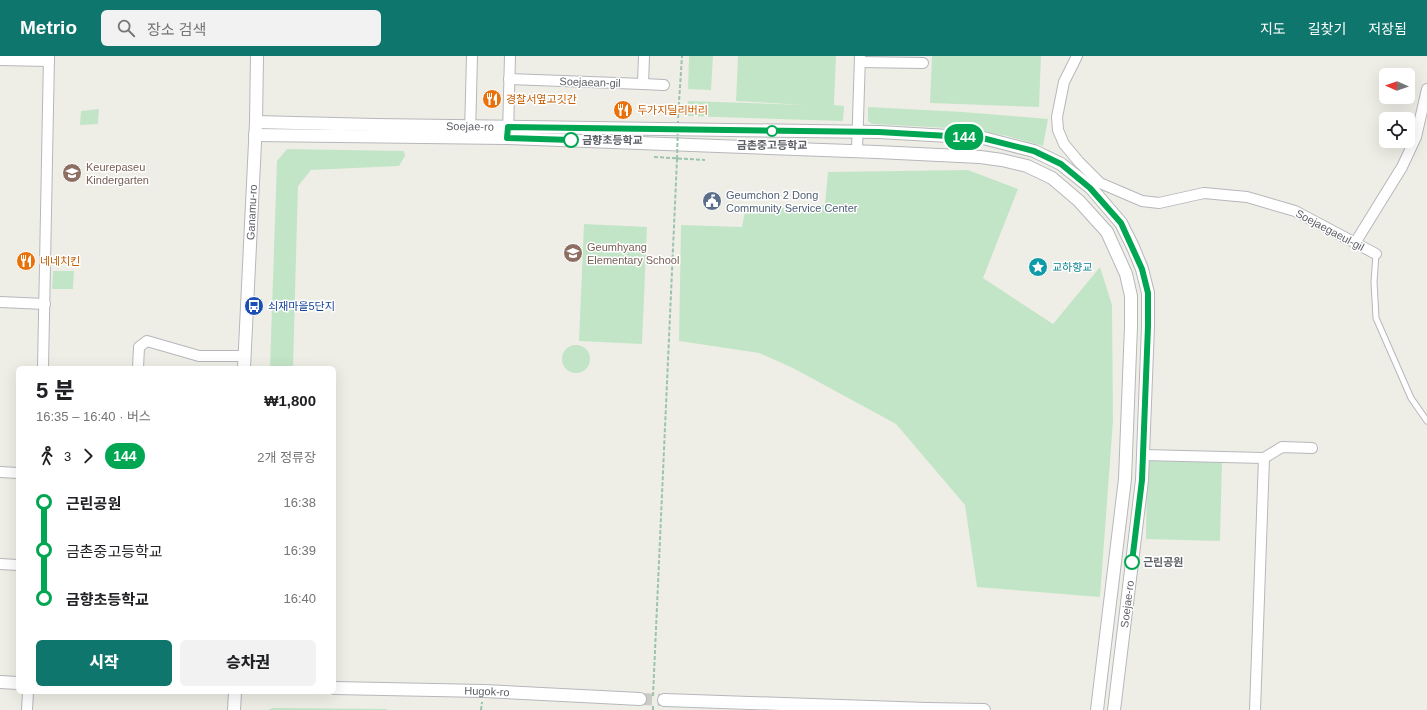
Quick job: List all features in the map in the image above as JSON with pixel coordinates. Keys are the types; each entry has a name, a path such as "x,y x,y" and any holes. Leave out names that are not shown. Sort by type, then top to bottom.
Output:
{"street":[{"name":"Ganamu-ro","path":"243,362 256,122 257,56"},
{"path":"470,132 472,56"},
{"path":"508,133 510,56"},
{"path":"643,84 644,56"},
{"name":"Soejaegaeul-gil","path":"1077,56 1064,82 1057,117 1058,130 1064,144 1100,183 1142,201 1159,203 1204,193 1247,197 1295,211 1376,254"},
{"path":"0,60 49,58 43,366"},
{"path":"857,151 860,59 923,63"},
{"name":"Soejaean-gil","path":"509,79 664,85"},
{"path":"1355,243 1402,167 1416,137 1427,89"},
{"name":"Soejae-ro","path":"256,122 470,132"},
{"path":"255,135 470,132 508,133 980,157 1027,166 1052,178 1079,201 1107,232 1126,274 1131,296 1125,479 1098,710"},
{"name":"Soejae-ro","path":"508,133 858,132 982,138 1034,151 1061,164 1090,188 1121,223 1142,269 1148,293 1142,480 1114,710"},
{"path":"0,302 45,304"},
{"path":"138,366 139,347 147,341 199,356 243,362"},
{"path":"1143,455 1264,458 1282,447 1312,448"},
{"path":"1255,710 1264,458"},
{"path":"0,472 16,473"},
{"path":"0,564 16,565"},
{"path":"0,682 16,683"},
{"name":"Hugok-ro","path":"336,688 468,691 640,699"},
{"path":"27,710 28,694"},
{"path":"234,710 235,694"},
{"path":"664,700 928,710 984,710"}],"lane":[{"path":"1376,254 1374,282 1376,318 1411,398 1427,421"}],"path":[{"path":"675,233 678,121 682,56"},
{"path":"654,157 705,160"},
{"path":"653,710 677,159"}],"green space":[{"path":"689,56 713,56 711,90 688,89"},
{"path":"738,56 836,56 834,105 844,106 843,121 687,116 688,101 805,105 736,101"},
{"path":"932,56 1041,56 1039,107 930,103"},
{"path":"868,107 963,112 1048,119 1043,146 1007,136 969,129 872,124 868,121"},
{"path":"99,109 98,124 80,125 81,111"},
{"path":"287,149 404,151 405,156 399,166 311,170 298,186 293,366 270,366 277,161"},
{"path":"968,170 1018,189 983,278 1053,324 1100,267 1112,305 1113,421 1100,597 977,587 965,505 896,424 793,368 759,353 679,341 681,225 742,227 745,211 825,205 828,172"},
{"path":"584,224 647,227 642,344 579,341"},
{"path":"53,271 74,271 73,289 52,289"},
{"path":"576,345 586,349 590,359 586,369 576,373 566,369 562,359 566,349"},
{"path":"1147,461 1222,462 1220,541 1146,539"},
{"path":"273,708 387,709 387,710 268,710"}],"tunnel":[{"path":"640,699 664,700"}],"bus line":[{"name":"144","path":"571,140 507,138 508,127 879,132 982,138 1034,151 1061,164 1090,188 1121,223 1142,269 1148,293 1142,480 1132,562"}],"place":[{"name":"경찰서옆고깃간","path":"492,99"},
{"name":"두가지딜리버리","path":"623,110"},
{"name":"금촌중고등학교","path":"772,131"},
{"name":"금향초등학교","path":"571,140"},
{"name":"Keurepaseu Kindergarten","path":"72,173"},
{"name":"Geumchon 2 Dong Community Service Center","path":"712,201"},
{"name":"Geumhyang Elementary School","path":"573,253"},
{"name":"네네치킨","path":"26,261"},
{"name":"교하향교","path":"1038,267"},
{"name":"쇠재마을5단지","path":"254,306"},
{"name":"근린공원","path":"1132,562"}]}
